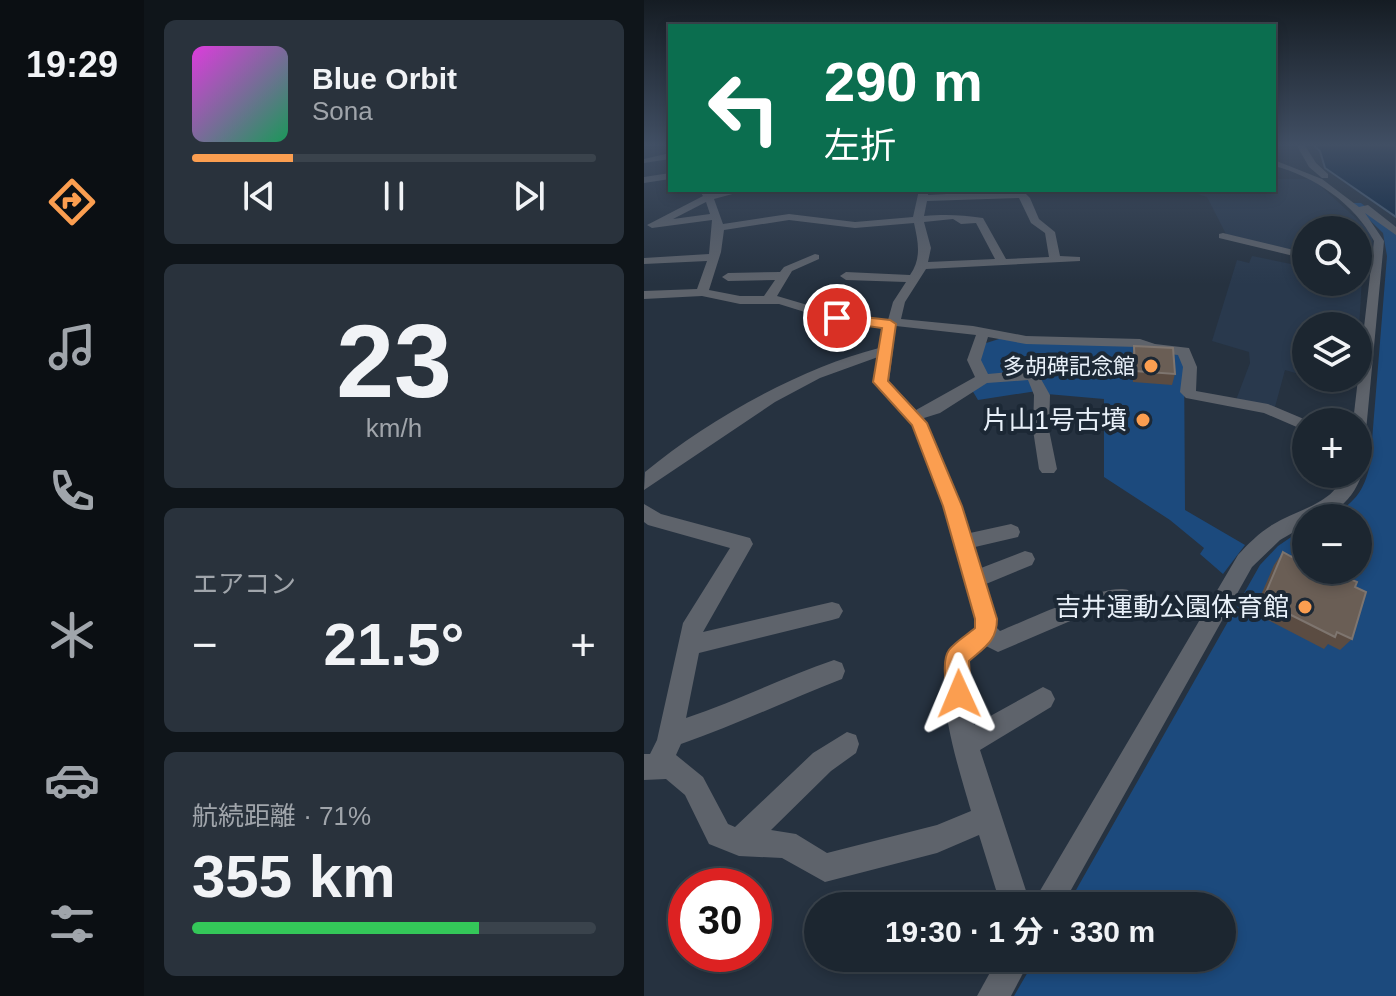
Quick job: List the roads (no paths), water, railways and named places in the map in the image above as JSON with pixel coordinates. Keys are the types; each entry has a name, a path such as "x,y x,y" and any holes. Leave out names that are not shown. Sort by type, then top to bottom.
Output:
{"street":[{"path":"1330,190 1363,217 1379,241 1373,261 1361,408"},
{"path":"1343,190 1396,232"},
{"path":"986,633 986,619 953,506 919,423 881,382 892,323 899,302 919,272 925,248 918,218 924,194 1019,192 1035,221 1050,232 1055,259"},
{"path":"648,225 706,193 718,222 720,242 712,257 702,292"},
{"path":"648,225 789,217 847,225 956,216 961,221 979,220 1002,262"},
{"path":"1223,236 1292,253"},
{"path":"644,261 712,257"},
{"path":"768,300 793,265 815,257"},
{"path":"846,276 919,272 1002,262 1076,259"},
{"path":"728,277 754,279 783,276"},
{"path":"740,300 754,279"},
{"path":"644,295 702,292 740,300 790,302 837,318 1026,340 1140,343 1153,348 1184,351 1190,367 1188,392 1191,395 1268,409 1292,420"},
{"path":"983,333 974,360 983,379"},
{"path":"644,483 673,457 744,411 828,368 887,350"},
{"path":"912,417 934,409 983,379 1016,375 1036,377 1045,410 1041,427 1048,469"},
{"path":"1054,892 1245,561 1264,540 1330,505 1348,488"},
{"path":"644,511 655,520 743,544 694,623 670,735 651,766"},
{"path":"963,542 1011,532"},
{"path":"975,580 1025,559"},
{"path":"986,633 998,642 1079,608 1121,596"},
{"path":"691,645 832,611"},
{"path":"986,633 958,656 955,669 966,744 1012,892"},
{"path":"670,735 735,714 792,686 834,671"},
{"path":"966,744 1043,699"},
{"path":"739,842 822,762 847,744"},
{"path":"651,766 671,766 694,786 719,834 739,842 786,844 825,868 937,839 988,818"},
{"path":"993,996 1008,972"}],"place":[{"name":"多胡碑記念館","path":"1151,366"},
{"name":"片山1号古墳","path":"1143,420"},
{"name":"吉井運動公園体育館","path":"1305,607"}]}
